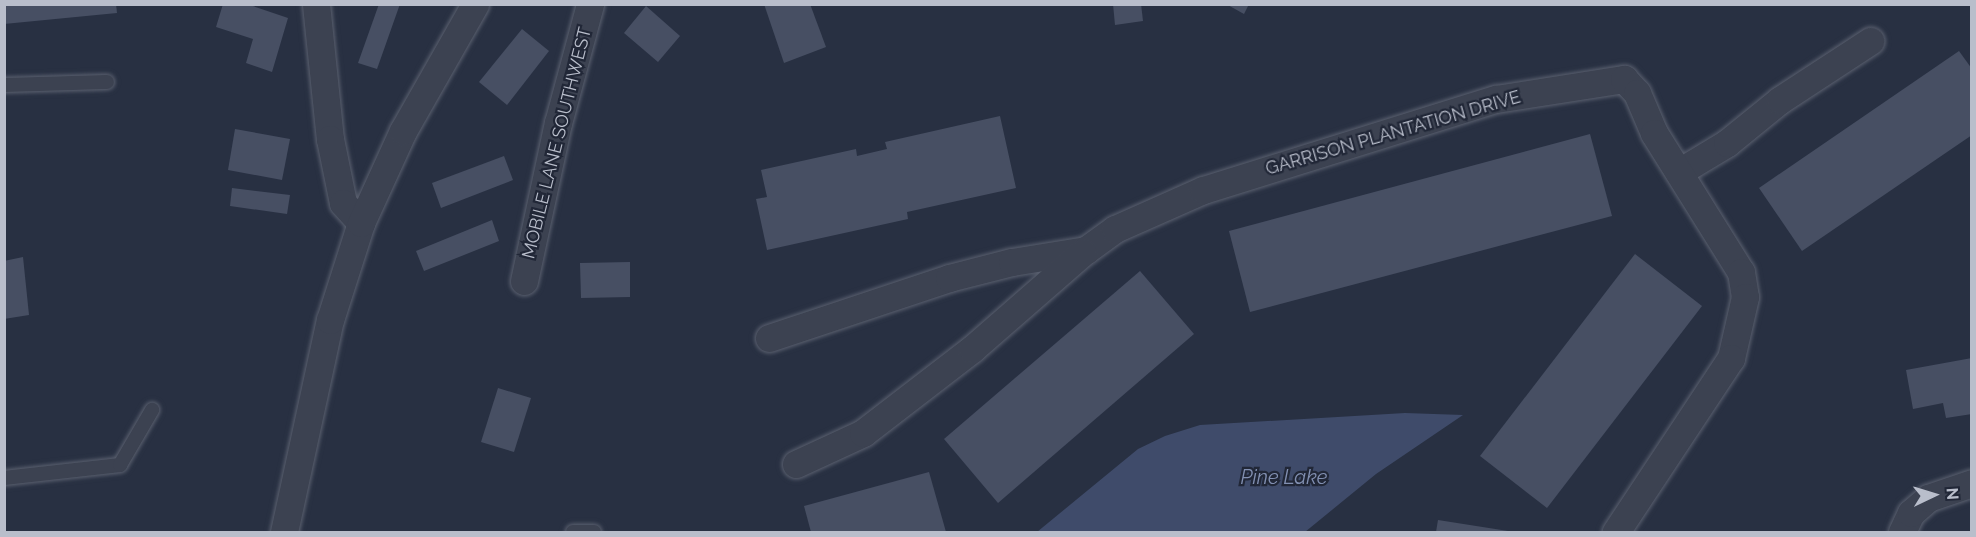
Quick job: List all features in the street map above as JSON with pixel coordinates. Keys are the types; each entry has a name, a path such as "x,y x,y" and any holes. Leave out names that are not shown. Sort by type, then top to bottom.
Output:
{"street":[{"path":"316,4 330,139 343,203 361,223"},
{"path":"284,532 330,320 361,223 407,122 474,4"},
{"name":"MOBILE LANE SOUTHWEST","path":"524,281 558,123 590,4"},
{"path":"1679,172 1727,143 1780,100 1870,41"},
{"name":"GARRISON PLANTATION DRIVE","path":"795,464 863,433 972,349 1086,249 1115,229 1203,190 1496,99 1600,81 1624,80 1636,93 1654,133 1741,272 1745,297 1731,358 1616,532"},
{"name":"GARRISON PLANTATION DRIVE","path":"769,338 950,278 1012,262 1086,249"},
{"path":"1902,532 1911,513 1928,498 1971,483"}],"lane":[{"path":"4,85 107,82"},
{"path":"4,478 120,465 152,410"},
{"path":"573,532 594,532"}],"water":[{"name":"Pine Lake","path":"1405,413 1463,415 1376,474 1305,532 1037,532 1138,449 1165,436 1200,425"}],"building":[{"path":"4,4 116,4 117,13 4,24"},
{"path":"223,4 247,4 288,18 272,72 246,63 253,39 216,27"},
{"path":"379,4 400,4 377,69 358,63"},
{"path":"764,4 810,4 826,47 784,63"},
{"path":"1113,4 1141,4 1143,21 1115,25"},
{"path":"1226,4 1249,4 1244,14"},
{"path":"646,6 680,36 658,62 624,33"},
{"path":"522,29 549,51 507,105 479,82"},
{"path":"1959,51 1972,69 1972,135 1802,251 1759,188"},
{"path":"1000,116 1016,188 907,212 908,219 767,250 756,199 767,197 761,170 856,149 857,156 887,149 885,142"},
{"path":"235,129 290,139 282,180 228,170"},
{"path":"1590,134 1612,216 1250,312 1229,231"},
{"path":"504,156 513,180 441,208 432,183"},
{"path":"232,188 290,195 287,214 230,206"},
{"path":"492,220 499,241 424,271 416,251"},
{"path":"1635,254 1702,306 1547,508 1480,456"},
{"path":"23,257 29,315 4,319 4,261"},
{"path":"630,262 630,297 581,298 580,263"},
{"path":"1140,271 1194,334 998,503 944,439"},
{"path":"1972,358 1972,414 1946,418 1943,403 1913,409 1906,370"},
{"path":"498,388 531,398 514,452 481,442"},
{"path":"929,472 946,532 811,532 804,506"},
{"path":"1438,520 1508,531 1508,532 1436,532"}]}
